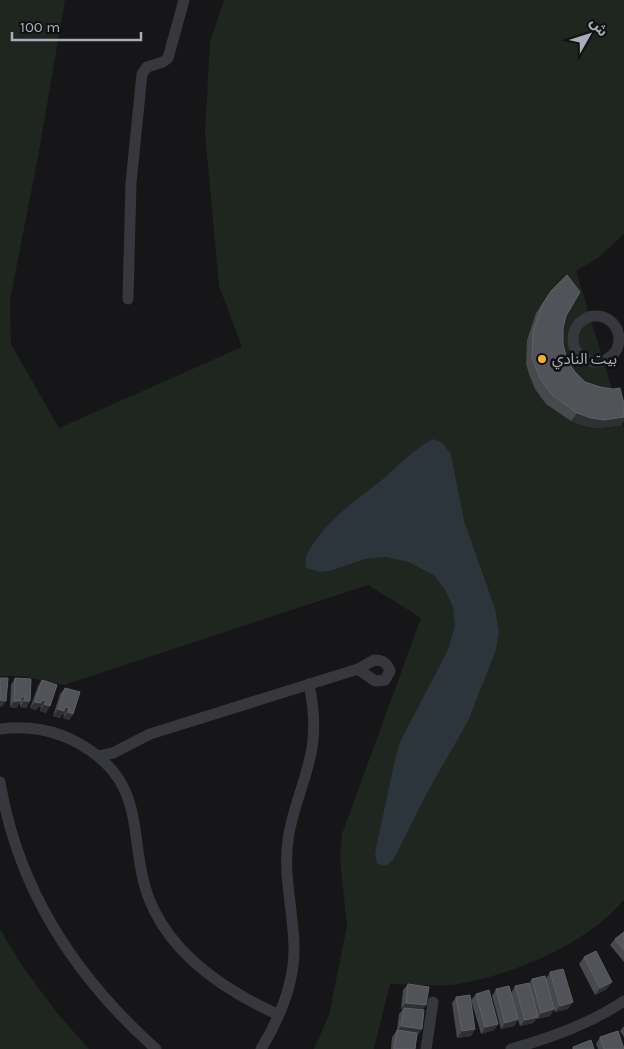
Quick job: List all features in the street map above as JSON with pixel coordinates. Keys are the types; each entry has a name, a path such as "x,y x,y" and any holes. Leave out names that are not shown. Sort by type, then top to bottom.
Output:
{"street":[{"path":"128,300 131,183 142,74 147,67 163,62 168,58 184,0"},
{"path":"592,317 603,318 620,331 619,340 621,346 607,360 592,362 578,354 573,339 579,324 592,317"},
{"path":"99,756 118,750 150,734 358,669"},
{"path":"261,1049 279,1015 287,994 292,971 294,947 286,857 288,839 313,742 314,722 309,684"},
{"path":"0,729 13,727 53,732 72,739 99,756 111,768 126,790 130,801 146,890 154,910 165,928 178,945 220,983 256,1005 279,1015"},
{"path":"111,768 118,750"},
{"path":"0,782 5,829 30,882 63,944 106,1000 130,1026 156,1049"},
{"path":"512,1049 574,1028 624,1001"},
{"path":"426,1049 433,1002"}],"shaded area":[{"path":"0,0 65,0 38,157 10,300 11,344 59,428 242,347 219,286 205,132 210,42 224,0 624,0 624,234 598,258 576,271 624,428 624,900 609,916 590,930 570,943 526,965 503,973 452,985 390,984 374,1049 314,1049 329,1015 347,926 340,859 342,834 421,618 368,585 64,685 21,676 0,676"},
{"path":"434,439 443,443 451,455 464,521 495,609 499,632 496,650 468,721 428,791 393,860 384,865 377,863 375,853 395,760 400,742 448,650 455,626 453,607 445,590 435,576 409,562 386,557 365,559 330,571 320,572 306,568 306,561 312,546 328,525 413,452"},
{"path":"0,929 23,967 58,1014 89,1049 0,1049"}],"building":[{"name":"بيت النادي","path":"567,275 580,292 566,316 563,328 563,344 567,360 585,382 600,387 620,388 624,404 624,417 604,420 577,413 552,395 541,380 535,366 532,356 533,331 542,305 551,291"},
{"path":"0,678 8,678 6,701 0,700"},
{"path":"15,678 31,679 30,701 24,701 25,697 21,697 21,701 14,701"},
{"path":"42,680 57,685 50,706 44,704 46,701 42,700 41,703 35,702"},
{"path":"65,688 80,692 73,714 68,712 69,708 65,707 64,711 58,709"},
{"path":"624,932 624,950 615,939"},
{"path":"596,951 612,982 600,988 584,957"},
{"path":"563,969 573,1002 560,1006 550,972"},
{"path":"545,976 554,1009 541,1013 532,979"},
{"path":"529,983 538,1017 525,1020 515,986"},
{"path":"408,984 429,987 426,1005 406,1003"},
{"path":"509,986 518,1019 505,1023 496,989"},
{"path":"489,990 498,1024 485,1027 476,994"},
{"path":"470,995 475,1029 462,1031 456,997"},
{"path":"404,1008 424,1010 422,1029 401,1026"},
{"path":"397,1030 417,1033 415,1049 394,1049"},
{"path":"618,1031 624,1049 604,1049 600,1037"},
{"path":"591,1040 594,1049 573,1049 573,1047"}],"place":[{"name":"بيت النادي","path":"542,359"}]}
